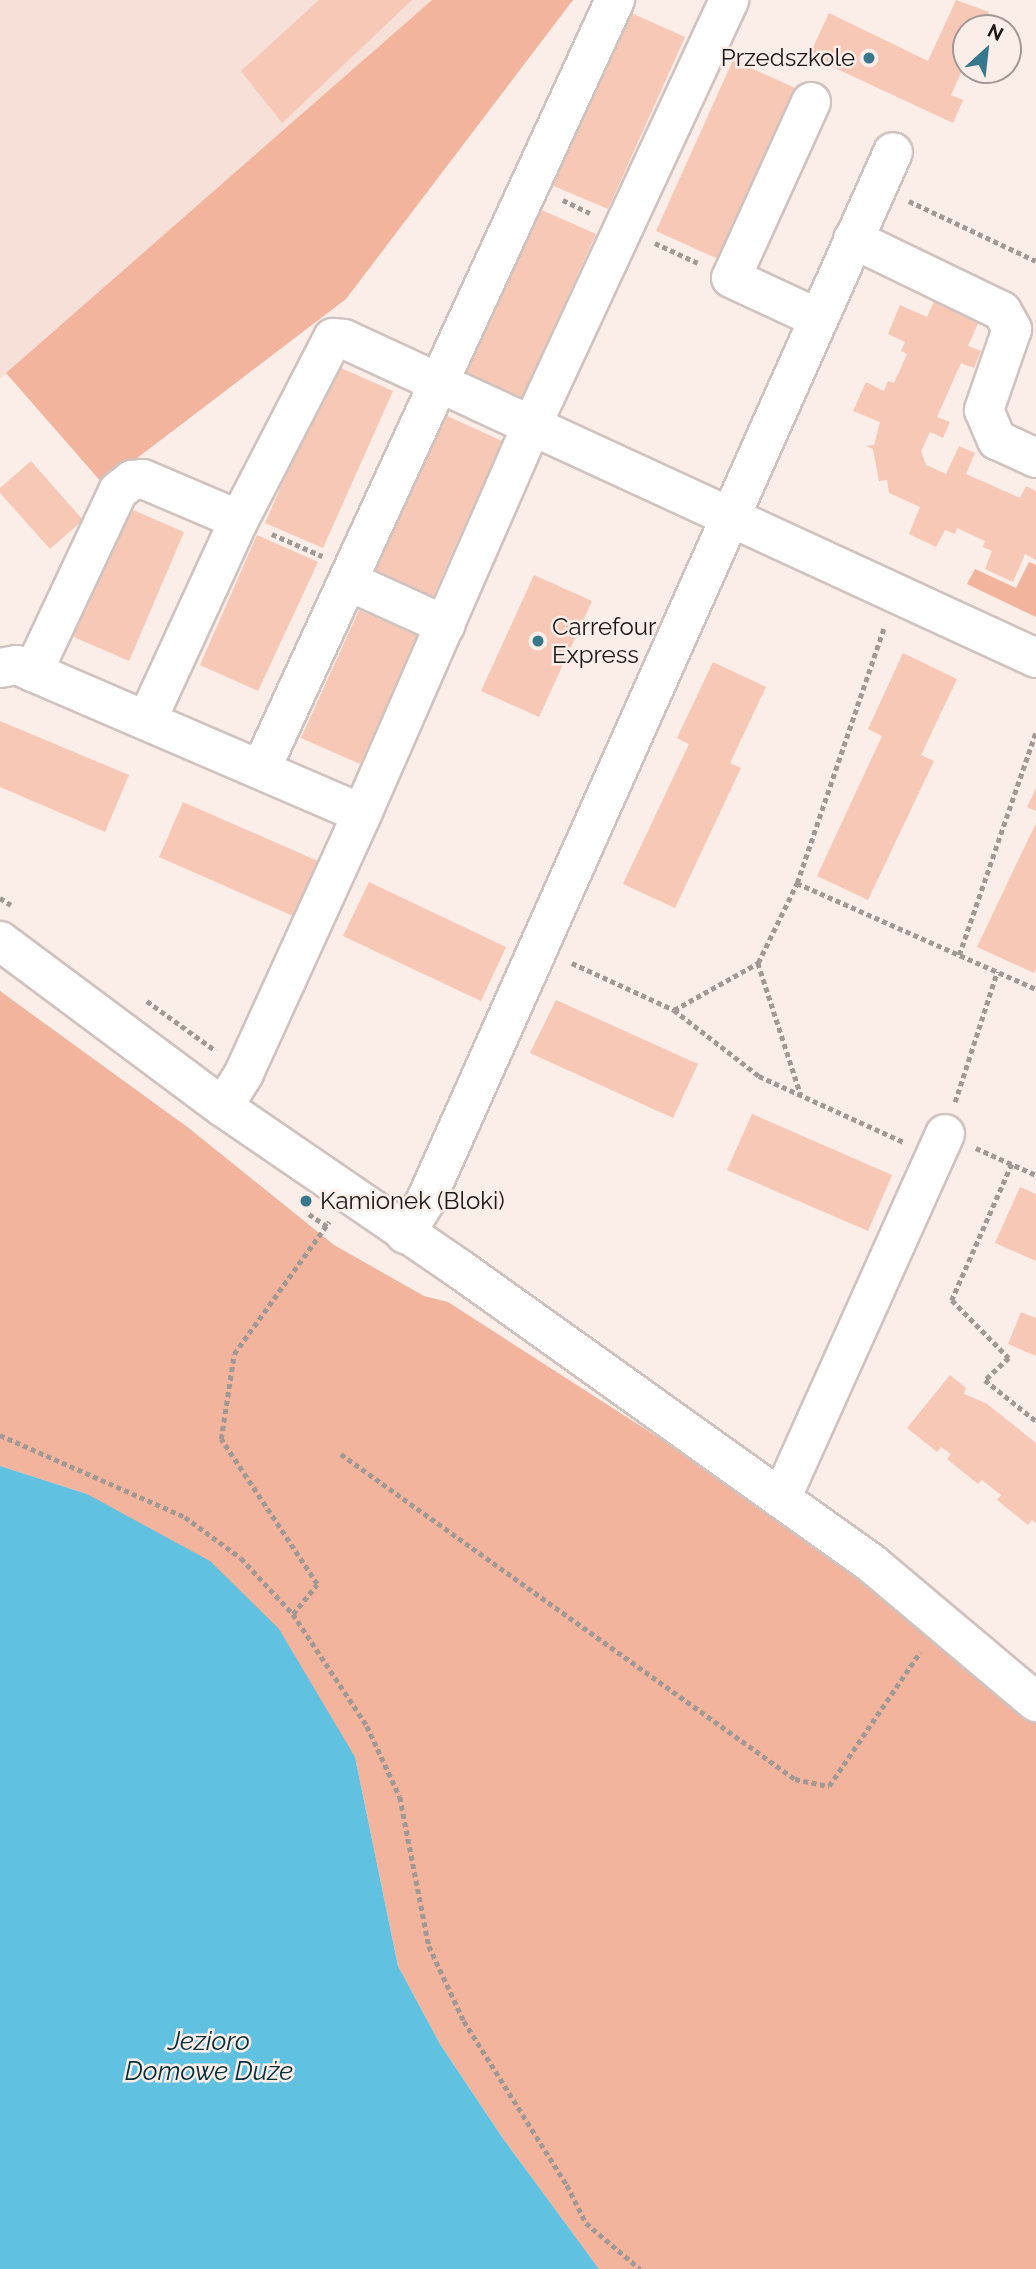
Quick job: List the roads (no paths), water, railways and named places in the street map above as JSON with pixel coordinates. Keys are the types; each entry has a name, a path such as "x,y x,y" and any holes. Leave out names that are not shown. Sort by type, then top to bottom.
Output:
{"street":[{"path":"261,769 615,0"},
{"path":"223,1107 244,1073 362,814 531,427 729,0"},
{"path":"811,102 731,278 817,318"},
{"path":"405,1234 426,1200 872,198 1002,311 1012,329 984,410 997,440 1036,458"},
{"path":"147,720 239,520 333,338 1036,658"},
{"path":"239,520 143,478 132,481 118,491 16,670 147,720 362,814"},
{"path":"350,575 445,625"},
{"path":"0,941 223,1107 781,1499 1030,1687"},
{"path":"781,1499 940,1145"}],"water":[{"name":"Jezioro Domowe Duże","path":"0,1466 87,1494 210,1561 279,1629 355,1757 398,1966 440,2044 502,2137 599,2269 0,2269"}],"place":[{"name":"Przedszkole","path":"869,58"},
{"name":"Carrefour Express","path":"538,641"},
{"name":"Kamionek (Bloki)","path":"306,1201"}]}
